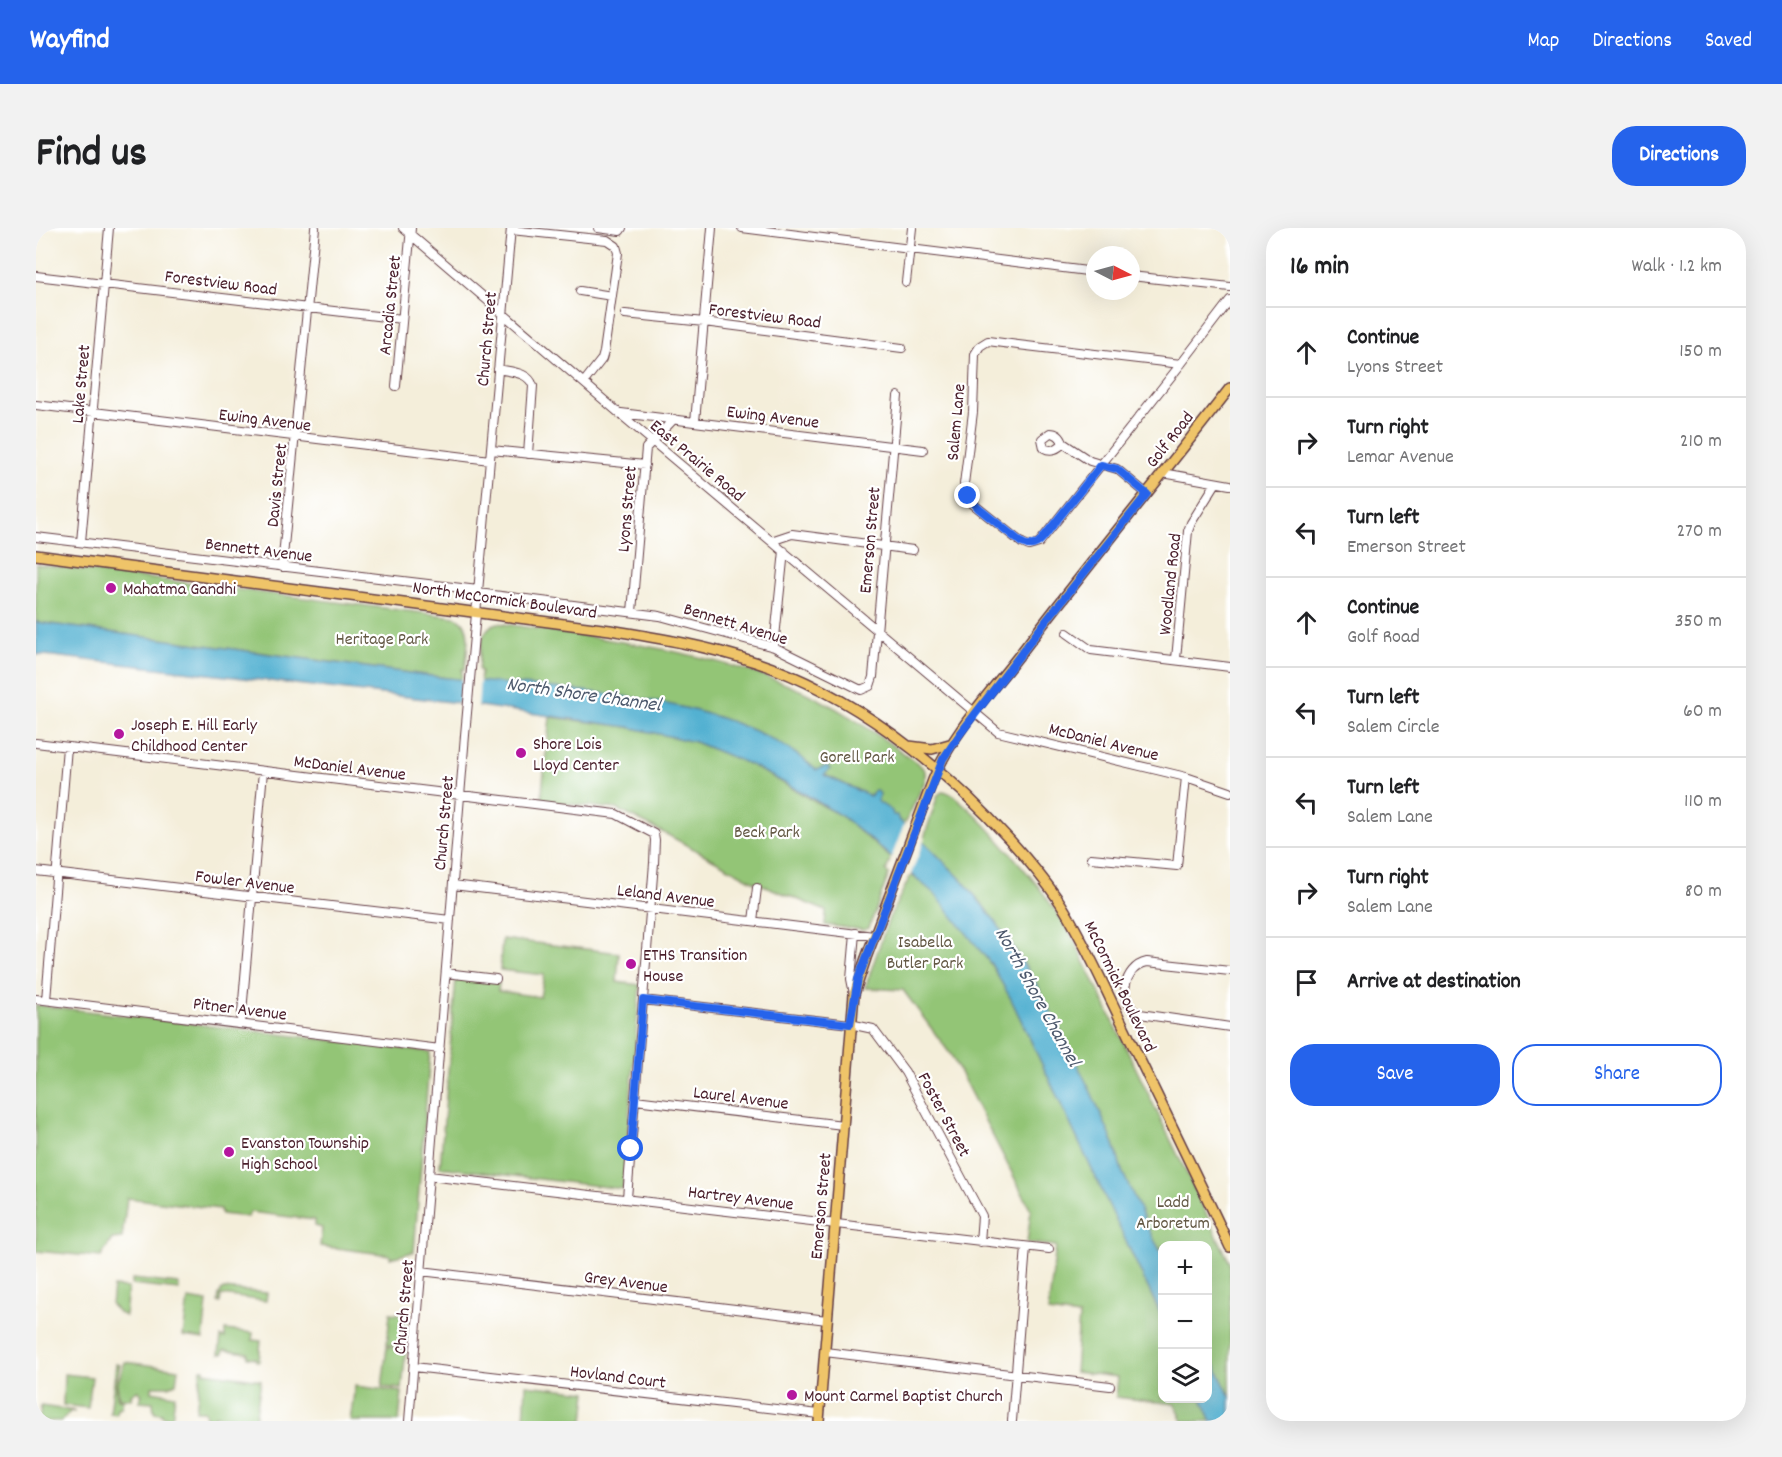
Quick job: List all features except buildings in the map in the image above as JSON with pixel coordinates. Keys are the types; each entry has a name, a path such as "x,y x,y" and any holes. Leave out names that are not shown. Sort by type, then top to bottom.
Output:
{"main road":[{"name":"Golf Road","path":"938,769 953,743 976,712 1230,388"},
{"name":"North McCormick Boulevard","path":"36,555 477,612 695,644 756,662 810,684 867,716 938,769"},
{"path":"906,745 932,749 953,743"},
{"name":"Emerson Street","path":"819,1418 854,994 938,769"},
{"name":"McCormick Boulevard","path":"938,769 1002,831 1039,873 1060,903 1093,963 1230,1247"}],"street":[{"name":"Lake Street","path":"81,542 109,228"},
{"name":"Davis Street","path":"282,567 315,228"},
{"name":"East Prairie Road","path":"403,228 411,231 620,413 976,712"},
{"path":"598,228 620,231 622,228"},
{"path":"695,422 712,228"},
{"path":"742,228 1086,271"},
{"path":"906,282 912,228"},
{"path":"511,229 607,240 616,246 618,253 602,359 584,382"},
{"name":"Church Street","path":"409,1421 460,796 511,229"},
{"name":"Arcadia Street","path":"396,386 411,231"},
{"name":"Forestview Road","path":"36,276 402,319"},
{"path":"1140,277 1230,287"},
{"path":"580,291 612,297"},
{"name":"Salem Lane","path":"1181,364 993,340 980,346 974,359 973,412 964,484 970,501 1022,543 1029,546 1035,545 1101,465 1181,364 1230,300"},
{"name":"Forestview Road","path":"625,314 902,348"},
{"path":"498,369 524,375 531,380 533,386 528,454"},
{"name":"Emerson Street","path":"870,686 878,630 898,396"},
{"name":"Ewing Avenue","path":"36,405 490,460"},
{"name":"Ewing Avenue","path":"620,413 923,450"},
{"name":"Lyons Street","path":"632,612 646,448 674,419"},
{"path":"1063,443 1085,459 1117,469 1147,494"},
{"path":"491,450 645,465"},
{"path":"1163,473 1230,485"},
{"name":"Woodland Road","path":"1176,659 1188,531 1216,483"},
{"path":"771,541 792,534 913,550"},
{"name":"Bennett Avenue","path":"36,537 478,591 660,616 774,647 861,690 870,686"},
{"path":"774,647 784,551"},
{"path":"1067,633 1091,650 1230,667"},
{"name":"McDaniel Avenue","path":"976,712 998,732 1186,777 1230,792"},
{"name":"McDaniel Avenue","path":"36,743 616,814 651,832 655,837 651,909"},
{"path":"46,1000 67,747"},
{"path":"241,1024 263,771"},
{"path":"1091,858 1177,866 1186,777"},
{"name":"Fowler Avenue","path":"36,870 450,920"},
{"name":"Leland Avenue","path":"453,885 874,936"},
{"path":"753,921 756,888"},
{"path":"627,1198 651,909"},
{"name":"Emerson Street","path":"854,994 851,979 855,933"},
{"path":"1230,971 1147,962 1141,963 1132,970 1125,988 1127,1002 1140,1014 1230,1027"},
{"path":"446,973 496,979"},
{"name":"Pitner Avenue","path":"36,999 440,1048"},
{"name":"Foster Street","path":"643,1000 850,1024 873,1029 905,1072 982,1216 980,1242"},
{"name":"Laurel Avenue","path":"635,1100 843,1125"},
{"name":"Hartrey Avenue","path":"429,1176 1049,1249"},
{"path":"1012,1421 1026,1247"},
{"name":"Grey Avenue","path":"422,1272 827,1320"},
{"path":"825,1353 1110,1386"},
{"name":"Hovland Court","path":"414,1367 819,1418"}],"green space":[{"name":"Heritage Park","path":"36,564 455,617 465,625 467,632 468,647 465,669 462,669 462,680 36,622"},
{"name":"Gorell Park","path":"498,623 645,646 753,672 823,701 856,721 920,765 925,771 925,781 904,825 876,801 880,794 875,790 870,796 823,774 829,769 816,770 783,746 745,727 702,712 611,695 480,682 480,656 484,635 487,630"},
{"name":"Beck Park","path":"550,717 628,727 695,742 749,764 843,817 891,858 886,871 889,874 869,928 864,930 825,925 826,911 753,881 617,809 541,801"},
{"name":"Ladd Arboretum","path":"943,791 952,795 977,817 1038,886 1072,936 1230,1263 1230,1397 1212,1359 1212,1241 1158,1241 1158,1247 1122,1171 1114,1144 1090,1090 1038,986 1011,943 982,904 963,881 923,841 938,795"},
{"name":"Isabella Butler Park","path":"911,875 942,900 968,931 1011,999 1158,1309 1158,1402 1116,1397 1118,1377 1075,1372 1079,1316 1048,1312 1056,1246 1027,1243 1031,1210 951,1055 903,990 865,988 889,918"},
{"path":"502,939 619,953 617,982 640,985 623,1189 440,1167 456,978 499,983 498,991 540,997 544,975 500,970"},
{"path":"36,1005 430,1052 414,1252 390,1258 390,1255 320,1246 322,1228 315,1226 315,1220 250,1212 248,1217 221,1214 220,1209 127,1198 122,1238 112,1239 101,1257 36,1251"},
{"path":"132,1279 178,1284 179,1290 132,1285"},
{"path":"113,1287 128,1288 125,1316 111,1305"},
{"path":"223,1289 267,1293 266,1301 221,1295 220,1303 218,1302 219,1294"},
{"path":"188,1299 207,1302 203,1339 183,1336"},
{"path":"390,1313 407,1315 404,1346 387,1345"},
{"path":"225,1330 253,1333 252,1340 261,1341 259,1361 248,1357 248,1353 224,1350 223,1354 219,1354 221,1337 225,1338"},
{"path":"387,1347 406,1349 402,1389 382,1387"},
{"path":"125,1362 178,1369 176,1383 169,1386 152,1386 152,1391 175,1395 172,1418 154,1412 153,1402 139,1401 142,1395 138,1391 131,1394 132,1399 119,1398 117,1384"},
{"path":"116,1364 120,1365 116,1390 118,1399 123,1400 116,1414 110,1413"},
{"path":"201,1369 204,1369 204,1372 261,1380 255,1421 239,1421 239,1418 215,1415 214,1419 206,1418 205,1411 196,1411"},
{"path":"64,1374 92,1377 88,1408 63,1405"},
{"path":"526,1385 587,1392 584,1421 524,1421"},
{"path":"355,1386 402,1392 399,1421 350,1421"},
{"name":"Isabella Butler Park","path":"1167,1403 1204,1403 1212,1421 1183,1421 1175,1404"},
{"path":"41,1406 74,1411 74,1412 71,1411 61,1421 39,1421"}],"water":[{"name":"North Shore Channel","path":"36,622 431,676 634,698 686,708 735,723 779,743 816,770 827,766 830,769 824,775 870,796 875,790 880,794 877,801 892,811 893,815 897,815 898,819 963,881 996,922 1038,986 1090,1090 1114,1144 1122,1171 1158,1247 1158,1309 1011,999 991,964 936,895 843,817 805,794 749,764 695,742 628,727 459,703 36,654"},
{"path":"1212,1359 1230,1397 1230,1421 1212,1421 1204,1403 1212,1403"}],"pier":[{"path":"462,677 480,679 478,709 459,706"},
{"path":"905,822 925,838 910,877 890,861"}],"place":[{"name":"Mahatma Gandhi","path":"111,588"},
{"name":"Joseph E. Hill Early Childhood Center","path":"119,734"},
{"name":"Shore Lois Lloyd Center","path":"521,753"},
{"name":"ETHS Transition House","path":"631,964"},
{"name":"Evanston Township High School","path":"229,1152"},
{"name":"Mount Carmel Baptist Church","path":"792,1395"}],"route":[{"path":"631,1149 643,1000 850,1024 858,979 943,759 1046,621 1147,494 1117,469 1101,465 1042,539 1035,545 1029,546 978,508 968,496"}]}
